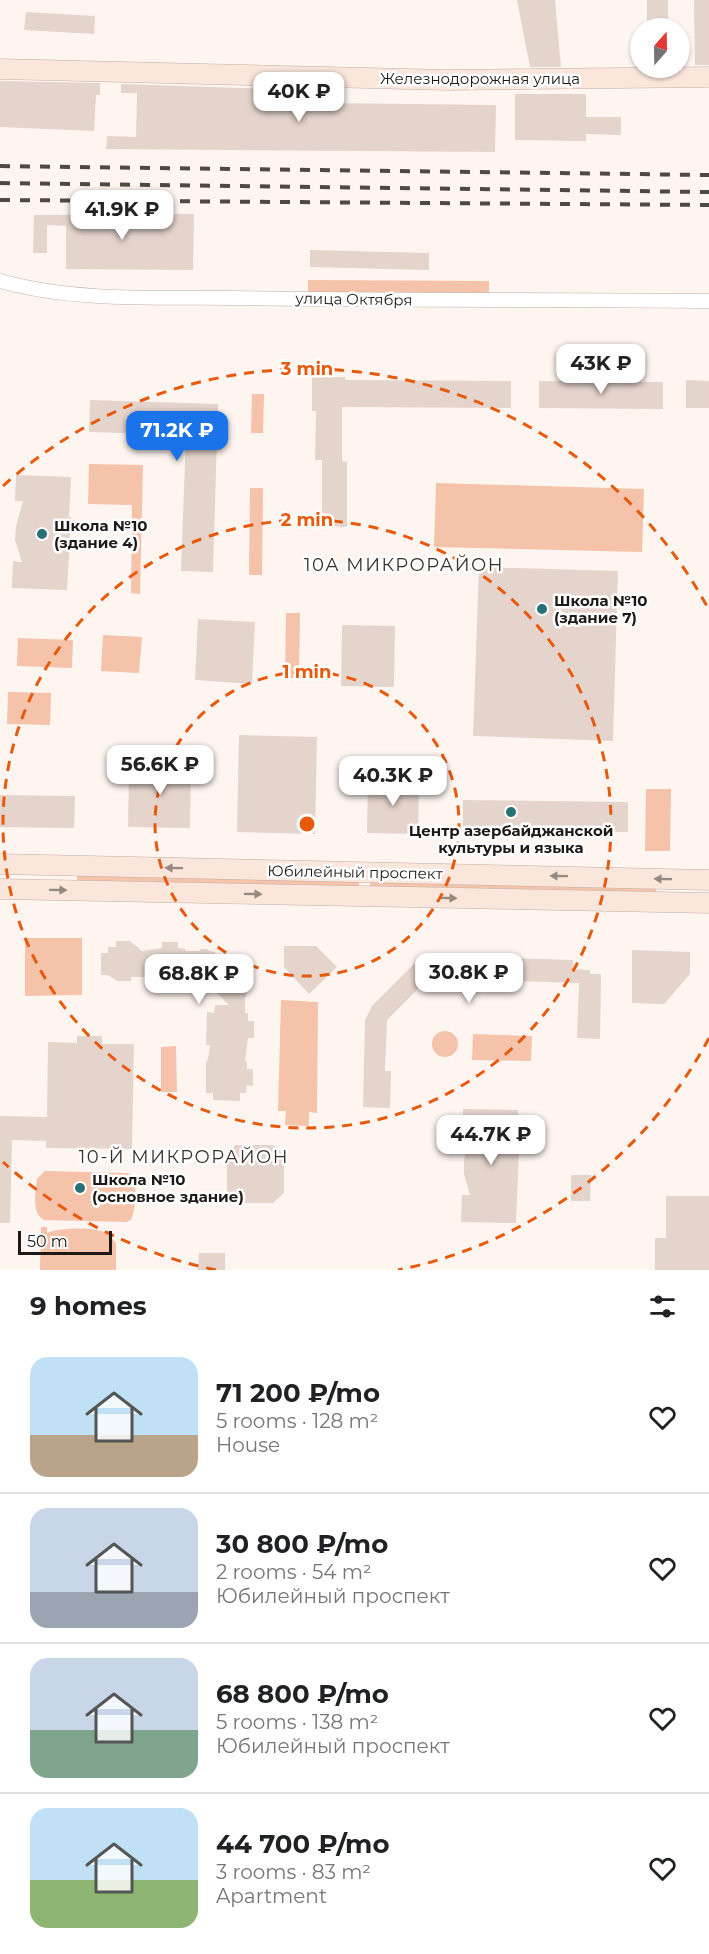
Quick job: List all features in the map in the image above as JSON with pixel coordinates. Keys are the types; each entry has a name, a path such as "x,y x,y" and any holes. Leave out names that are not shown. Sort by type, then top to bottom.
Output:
{"street":[{"name":"Железнодорожная улица","path":"0,69 449,80 709,77"},
{"name":"улица Октября","path":"0,281 25,288 72,295 272,299 709,300"},
{"name":"Юбилейный проспект","path":"0,864 709,880"},
{"name":"Юбилейный проспект","path":"0,889 709,903"}],"shaded area":[{"path":"308,280 489,281 489,294 308,292"},
{"path":"252,394 264,394 263,433 251,433"},
{"path":"89,464 143,465 140,594 131,593 132,505 88,504"},
{"path":"436,483 644,489 642,552 434,547"},
{"path":"250,488 263,488 262,575 249,575"},
{"path":"286,613 300,613 299,678 285,678"},
{"path":"103,635 142,637 139,673 101,671"},
{"path":"18,638 73,640 72,668 17,666"},
{"path":"8,692 51,693 50,725 7,724"},
{"path":"646,789 671,789 670,851 645,851"},
{"path":"77,875 359,881 359,887 77,881"},
{"path":"370,882 656,888 656,893 370,887"},
{"path":"25,938 82,938 82,995 25,996"},
{"path":"281,1000 318,1002 317,1113 309,1112 309,1126 285,1125 286,1111 278,1111"},
{"path":"445,1031 454,1035 458,1044 454,1053 445,1057 436,1053 432,1044 436,1035"},
{"path":"473,1034 532,1036 531,1061 472,1060"},
{"path":"176,1046 177,1092 161,1092 161,1047"},
{"path":"45,1171 133,1175 135,1198 131,1220 126,1222 44,1220 37,1212 35,1196 37,1179"},
{"path":"41,1227 47,1227 47,1233 81,1229 106,1233 116,1243 116,1270 40,1270"}],"building":[{"path":"517,0 555,0 561,67 530,67"},
{"path":"647,0 668,0 668,18 647,18"},
{"path":"694,0 709,0 709,65 695,65"},
{"path":"26,12 95,16 94,34 24,30"},
{"path":"0,81 100,83 100,95 96,95 94,131 0,127"},
{"path":"121,84 329,91 329,103 496,105 495,152 106,149 107,136 136,137 137,93 121,93"},
{"path":"515,94 586,94 586,117 621,117 621,135 586,134 586,141 515,140"},
{"path":"194,214 193,270 66,269 66,226 47,225 47,253 33,253 34,215"},
{"path":"310,250 429,253 429,270 310,267"},
{"path":"312,377 345,377 345,380 511,381 511,408 342,407 342,461 347,462 347,527 322,526 322,460 315,460 316,411 312,411"},
{"path":"686,380 709,381 709,408 686,408"},
{"path":"539,381 663,382 663,409 539,408"},
{"path":"90,400 218,404 213,572 181,571 186,435 89,432"},
{"path":"16,475 71,477 67,590 12,588 13,561 22,562 15,540 16,526 23,501 15,501"},
{"path":"479,567 618,571 613,741 473,736"},
{"path":"198,619 255,622 252,684 195,680"},
{"path":"342,625 395,626 394,687 341,686"},
{"path":"239,735 317,737 315,834 237,832"},
{"path":"129,765 191,766 190,828 128,827"},
{"path":"368,779 419,780 418,834 367,833"},
{"path":"0,795 75,796 74,828 0,827"},
{"path":"463,800 628,802 628,832 463,830"},
{"path":"116,941 130,941 142,951 162,948 162,942 178,942 178,948 186,951 207,949 215,952 215,958 234,958 233,968 247,968 245,1013 248,1013 248,1021 254,1021 254,1038 248,1038 245,1061 247,1069 253,1069 253,1086 247,1085 246,1093 240,1093 240,1101 213,1100 213,1093 206,1093 206,1062 210,1045 206,1045 207,1012 214,1013 215,1005 229,1005 213,989 214,984 206,983 206,978 185,977 177,978 177,982 162,982 154,977 131,977 131,981 117,981 108,975 101,975 101,953 108,953 108,947 116,947"},
{"path":"284,946 316,946 337,967 309,994 284,967"},
{"path":"632,950 690,952 690,974 664,1004 632,1003"},
{"path":"437,956 573,960 573,969 590,970 590,974 601,974 600,1039 577,1038 579,983 429,978 387,1020 385,1071 391,1071 390,1108 363,1107 365,1020 372,1006 414,964 422,961 437,962"},
{"path":"77,1036 102,1036 102,1044 134,1044 132,1149 46,1148 46,1141 12,1140 10,1223 0,1223 0,1116 47,1117 48,1042 77,1043"},
{"path":"463,1109 518,1110 516,1223 461,1222 462,1195 470,1195 464,1174 464,1160 471,1135 463,1135"},
{"path":"235,1145 273,1145 284,1154 284,1193 273,1203 235,1203 227,1193 227,1154"},
{"path":"571,1175 591,1175 590,1201 571,1201"},
{"path":"666,1196 709,1196 709,1270 655,1270 655,1238 666,1238"},
{"path":"199,1253 225,1253 225,1270 198,1270"}],"railway":[{"path":"0,166 709,175"},
{"path":"0,183 709,192"},
{"path":"0,200 709,205"}],"place":[{"name":"Школа №10 (здание 4)","path":"42,534"},
{"name":"Школа №10 (здание 7)","path":"542,609"},
{"name":"Центр азербайджанской культуры и языка","path":"511,812"},
{"name":"Школа №10 (основное здание)","path":"80,1188"}],"district":[{"name":"10А МИКРОРАЙОН","path":"404,565"},
{"name":"10-Й МИКРОРАЙОН","path":"184,1157"}]}
